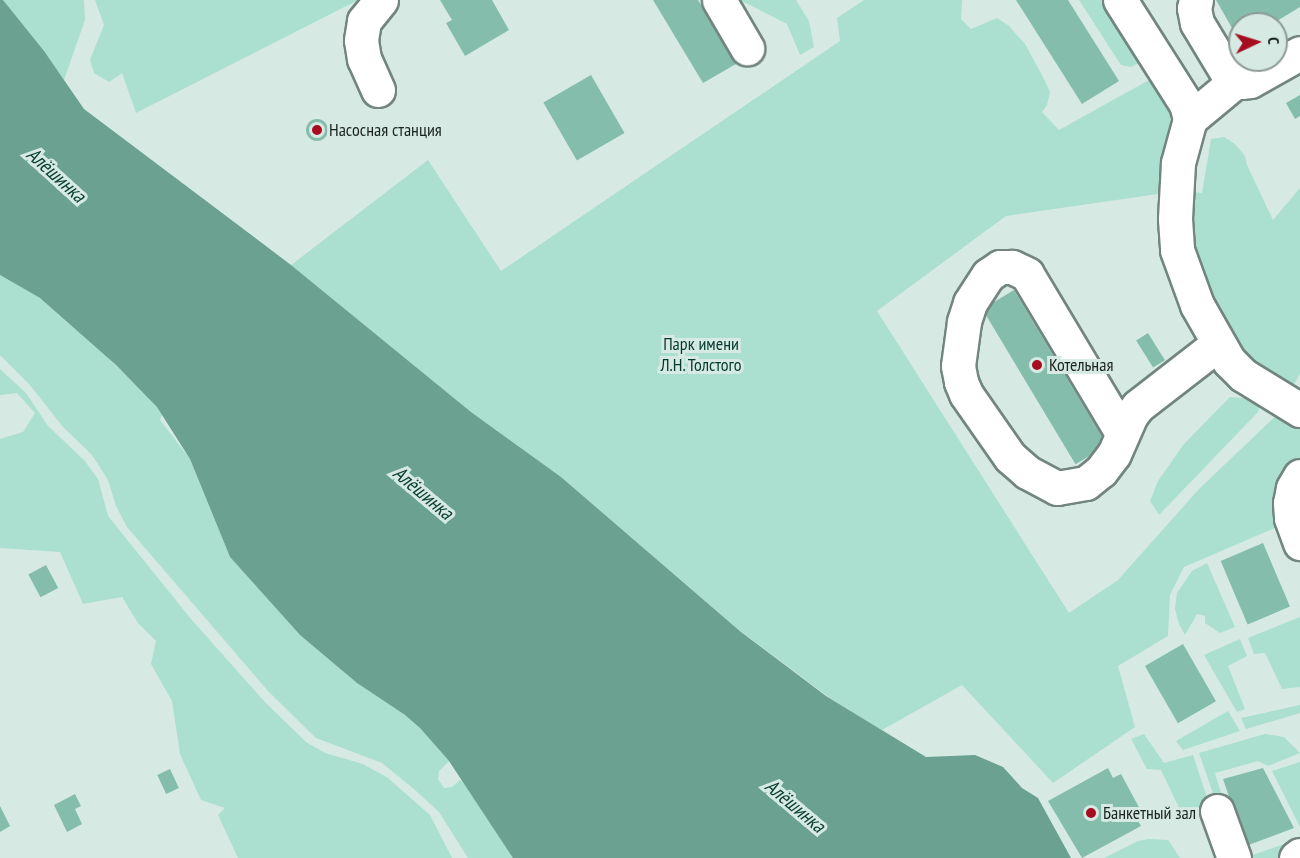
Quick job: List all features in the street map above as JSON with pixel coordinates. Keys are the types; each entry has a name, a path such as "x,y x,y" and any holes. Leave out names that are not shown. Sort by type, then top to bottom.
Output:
{"street":[{"path":"378,90 364,59 361,40 364,21 381,0"},
{"path":"719,0 747,48"},
{"path":"1120,0 1180,91 1190,119 1178,163 1175,219 1177,250 1197,305 1218,344 1243,375 1300,410"},
{"path":"1196,0 1194,9 1197,22 1230,78 1250,81 1300,52"},
{"path":"1190,119 1237,80"},
{"path":"1122,433 1027,274 1012,267 1000,267 988,275 970,303 960,343 958,366 966,394 1010,457 1042,481 1057,488 1074,487 1086,483 1101,471 1114,454 1122,433 1138,406 1218,344"},
{"path":"1300,476 1293,488 1290,503 1300,543"},
{"path":"1216,811 1234,858"},
{"path":"1296,858 1300,855"}],"green space":[{"path":"3,0 84,0 85,20 64,80"},
{"path":"95,0 358,0 136,113 122,73 109,82 94,73 90,60 104,25"},
{"path":"740,0 796,0 809,21 814,47 800,55 787,24"},
{"name":"Парк имени Л.Н. Толстого","path":"864,0 962,0 961,19 971,29 997,18 1009,26 1025,44 1042,75 1050,92 1047,105 1042,112 1059,130 1158,75 1170,107 1171,137 1158,194 1006,216 877,311 1069,613 1118,580 1199,489 1282,410 1300,422 1300,467 1282,525 1184,567 1170,595 1168,636 1118,666 1135,727 1053,783 962,685 882,730 830,698 739,630 561,477 471,412 291,265 428,160 501,271 840,41 837,18"},
{"path":"1079,0 1102,0 1140,58 1139,63 1131,67 1121,65"},
{"path":"1224,137 1235,144 1245,156 1273,220 1300,188 1300,374 1293,386 1281,388 1237,352 1193,264 1185,191 1202,193 1211,139"},
{"path":"0,275 40,298 105,355 158,407 162,414 160,420 190,459 230,557 300,635 357,683 405,715 420,728 449,761 439,771 438,779 444,788 452,787 460,780 465,784 513,858 468,858 439,812 415,790 382,763 316,738 268,691 127,527 116,506 108,480 92,455 63,427 29,384 0,355"},
{"path":"0,369 26,393 48,426 84,460 98,479 108,516 191,619 264,701 306,742 325,753 363,764 388,778 430,815 452,858 238,858 218,815 225,808 201,800 180,754 172,701 151,664 156,641 138,623 122,597 83,604 60,552 0,548 0,439 23,432 35,413 17,393 0,395"},
{"path":"1230,397 1252,399 1260,404 1258,412 1159,515 1150,501 1158,481 1183,445"},
{"path":"1207,563 1235,627 1220,633 1205,623 1205,616 1197,614 1185,635 1175,609 1177,593 1192,571"},
{"path":"1300,617 1300,687 1282,689 1265,653 1254,654 1248,638"},
{"path":"1240,639 1247,656 1228,666 1245,709 1237,712 1204,655"},
{"path":"1300,705 1300,713 1246,729 1241,718"},
{"path":"1228,711 1240,731 1183,750 1176,741"},
{"path":"1144,734 1164,763 1193,755 1209,804 1182,814 1161,770 1147,769 1131,739"},
{"path":"1265,734 1284,737 1300,753 1268,766 1258,761 1215,773 1223,800 1216,802 1199,753"},
{"path":"1300,762 1300,827 1272,771"},
{"path":"1300,832 1300,844 1280,858 1244,858 1299,839"},
{"path":"1168,840 1180,858 1104,858 1138,841"}],"water":[{"name":"Алёшинка","path":"0,0 3,0 44,51 84,109 291,265 471,412 561,477 741,632 826,696 926,757 975,755 1003,767 1022,788 1038,798 1071,858 513,858 449,761 420,728 405,715 357,683 300,635 230,557 190,459 157,407 116,365 40,298 0,275"}],"building":[{"path":"440,0 492,0 509,30 465,56 446,23 452,20"},
{"path":"653,0 698,0 736,64 703,83"},
{"path":"1016,0 1068,0 1119,81 1082,104"},
{"path":"1216,0 1300,0 1300,7 1288,14 1288,12 1228,12 1228,21"},
{"path":"591,75 624,133 577,161 543,102"},
{"path":"1300,95 1300,116 1295,119 1286,103"},
{"name":"Насосная станция","path":"317,119 325,122 328,130 325,138 317,141 309,138 306,130 309,122"},
{"name":"Котельная","path":"1014,290 1107,445 1076,464 982,309"},
{"path":"1148,333 1165,360 1153,368 1136,340"},
{"path":"1263,543 1290,607 1248,624 1221,561"},
{"path":"46,565 58,588 41,597 28,574"},
{"path":"1183,644 1216,701 1178,723 1145,666"},
{"path":"1108,768 1113,778 1121,774 1141,811 1135,815 1141,826 1082,858 1048,801"},
{"path":"1263,768 1294,828 1246,846 1223,779"},
{"path":"170,769 179,788 166,794 157,775"},
{"path":"75,794 81,806 75,809 82,824 67,832 54,805"},
{"path":"0,806 10,826 0,832"}],"place":[{"name":"Насосная станция","path":"317,130"},
{"name":"Котельная","path":"1037,365"},
{"name":"Банкетный зал","path":"1091,813"}]}
